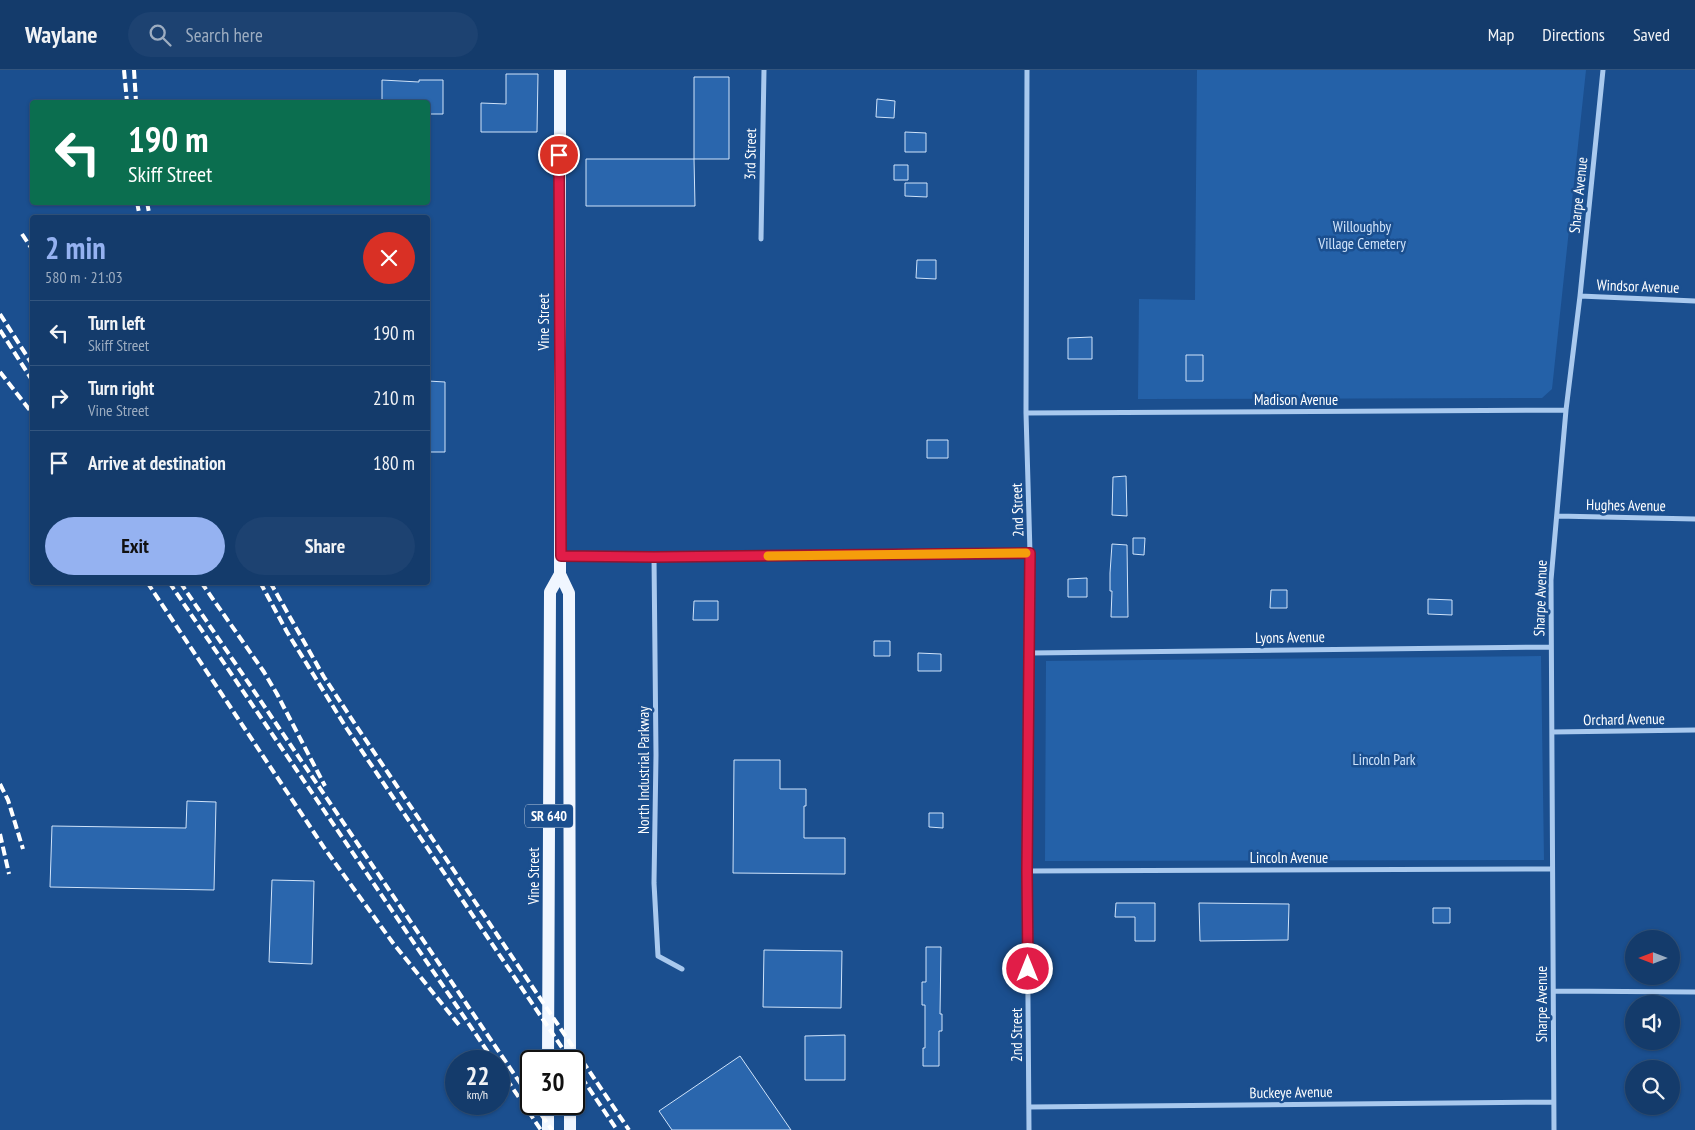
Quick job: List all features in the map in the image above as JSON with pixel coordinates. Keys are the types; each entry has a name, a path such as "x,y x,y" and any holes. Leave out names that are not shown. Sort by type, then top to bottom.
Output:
{"main road":[{"name":"Vine Street","path":"548,1050 550,592 560,574 561,556 560,70"},
{"name":"Vine Street","path":"560,574 569,593 570,1050"},
{"path":"548,1115 548,1130"},
{"path":"570,1115 570,1130"}],"street":[{"name":"3rd Street","path":"761,239 764,70"},
{"name":"2nd Street","path":"1027,70 1026,413 1030,553 1027,871 1029,1130"},
{"name":"Sharpe Avenue","path":"1554,1130 1551,580 1566,410 1580,296 1603,70"},
{"name":"Windsor Avenue","path":"1580,296 1695,301"},
{"name":"Madison Avenue","path":"1026,413 1566,410"},
{"name":"Hughes Avenue","path":"1557,516 1695,519"},
{"path":"561,556 654,557 1030,553"},
{"name":"North Industrial Parkway","path":"654,557 656,745 654,883 658,956 682,969"},
{"name":"Lyons Avenue","path":"1030,653 1550,647"},
{"name":"Orchard Avenue","path":"1552,732 1695,730"},
{"name":"Lincoln Avenue","path":"1027,871 1552,868"},
{"path":"1554,991 1695,992"},
{"name":"Buckeye Avenue","path":"1029,1107 1554,1102"}],"green space":[{"name":"Willoughby Village Cemetery","path":"1197,70 1586,70 1552,389 1542,398 1138,399 1139,299 1195,300"},
{"name":"Lincoln Park","path":"1541,656 1544,860 1045,861 1046,661"}],"building":[{"path":"506,74 538,74 537,132 481,132 481,103 506,104"},
{"path":"694,77 729,77 729,159 694,159"},
{"path":"382,80 419,82 419,80 443,80 443,114 430,114 430,100 382,100"},
{"path":"877,99 895,101 894,118 876,117"},
{"path":"905,132 926,133 926,152 905,152"},
{"path":"586,159 694,159 695,206 586,206"},
{"path":"894,165 908,165 908,180 894,180"},
{"path":"905,183 927,183 927,197 905,196"},
{"path":"917,260 936,260 936,279 916,278"},
{"path":"1092,337 1092,359 1068,359 1068,338"},
{"path":"1186,355 1203,355 1203,381 1186,381"},
{"path":"430,381 445,382 445,452 430,452"},
{"path":"927,440 948,440 948,458 927,458"},
{"path":"1126,476 1127,516 1112,515 1113,477"},
{"path":"1133,538 1145,538 1144,555 1133,554"},
{"path":"1112,544 1127,545 1128,617 1111,617 1112,591 1110,591 1110,573"},
{"path":"1087,578 1087,597 1068,597 1068,579"},
{"path":"1271,590 1287,590 1287,608 1270,608"},
{"path":"1428,599 1452,600 1452,615 1428,614"},
{"path":"694,601 718,601 718,620 693,620"},
{"path":"874,641 890,641 890,656 874,656"},
{"path":"918,653 941,654 941,671 918,671"},
{"path":"734,760 780,760 780,789 806,789 804,838 845,838 845,874 733,873"},
{"path":"187,801 216,802 214,890 50,887 52,826 186,828"},
{"path":"929,813 943,813 943,828 929,827"},
{"path":"272,880 314,881 312,964 269,962"},
{"path":"1116,903 1155,903 1155,941 1135,941 1135,917 1115,917"},
{"path":"1199,903 1289,904 1288,940 1200,941"},
{"path":"1433,908 1450,908 1450,923 1433,923"},
{"path":"926,947 941,947 940,1014 942,1014 942,1031 939,1031 939,1066 923,1066 925,1005 922,1005 922,982 926,982"},
{"path":"764,950 842,951 841,1008 763,1007"},
{"path":"845,1035 845,1080 805,1080 805,1036"},
{"path":"740,1056 791,1130 672,1130 659,1111"}],"railway":[{"path":"124,70 127,100"},
{"path":"134,70 136,100"},
{"path":"138,205 139,215"},
{"path":"148,205 149,215"},
{"path":"22,234 30,246"},
{"path":"0,314 30,361"},
{"path":"0,330 30,377"},
{"path":"0,372 30,410"},
{"path":"149,585 325,849 393,943 459,1025"},
{"path":"171,585 487,1050"},
{"path":"182,585 520,1083"},
{"path":"203,585 264,672 325,786"},
{"path":"262,585 287,632 347,729 564,1050"},
{"path":"272,585 324,677 629,1130"},
{"path":"0,784 8,800 23,849"},
{"path":"0,834 9,874"},
{"path":"585,1082 617,1130"},
{"path":"510,1084 541,1130"},
{"path":"542,1115 552,1130"}],"slow traffic":[{"path":"768,556 1026,553"}],"route":[{"path":"559,155 559,464 561,556 654,557 1030,553 1028,969"}]}
